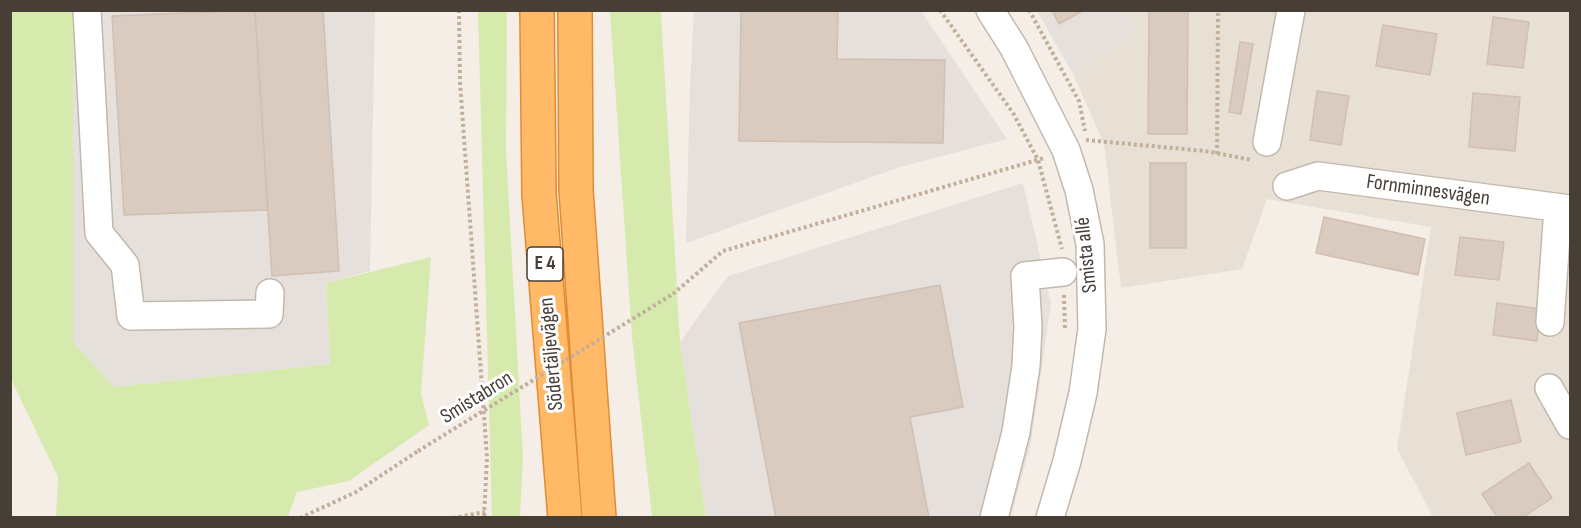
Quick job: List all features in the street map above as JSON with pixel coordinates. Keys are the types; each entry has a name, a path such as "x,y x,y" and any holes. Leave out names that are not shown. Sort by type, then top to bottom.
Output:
{"highway":[{"name":"Södertäljevägen","path":"537,10 539,194 565,518"},
{"name":"Södertäljevägen","path":"575,10 576,190 599,518"}],"street":[{"path":"87,10 99,233 125,265 131,316 269,314 270,293"},
{"name":"Smista allé","path":"990,10 1077,145 1079,190 1090,244 1092,329 1083,393 1068,461 1050,518"},
{"path":"1261,152 1291,10"},
{"name":"Fornminnesvägen","path":"1287,186 1318,176 1564,208"},
{"path":"1550,322 1564,208"},
{"path":"993,518 1016,432 1026,366 1028,327 1025,276 1063,272"},
{"path":"1549,388 1570,425"}],"path":[{"path":"459,10 460,82 487,458 484,518"},
{"path":"1029,10 1079,101 1077,145 1217,154 1261,152"},
{"path":"1217,154 1218,10"},
{"name":"Smistabron","path":"300,518 356,492 418,451 673,294 723,251 1077,145"},
{"path":"453,518 485,512"}],"shaded area":[{"path":"73,11 375,11 370,271 326,283 330,364 114,387 73,343"},
{"path":"694,11 921,11 1007,139 900,167 686,243"},
{"path":"1037,11 1131,11 1134,36 1073,74"},
{"path":"1131,11 1570,11 1570,517 1433,517 1397,449 1431,227 1267,199 1242,269 1121,288 1104,144 1073,74 1134,36"},
{"path":"1023,183 1051,303 1031,443 1011,517 706,517 680,342 728,276"}],"green space":[{"path":"11,10 73,11 73,342 114,387 330,364 326,283 431,257 421,394 429,425 349,481 297,492 288,517 56,517 58,477 11,379"},
{"path":"478,11 507,11 506,151 523,457 520,517 492,517"},
{"path":"610,11 661,11 680,342 706,517 652,517 632,337"}],"building":[{"path":"255,10 323,10 339,271 272,276"},
{"path":"255,10 268,210 124,215 112,16"},
{"path":"741,10 838,10 837,59 945,60 943,143 739,141"},
{"path":"1052,10 1084,10 1059,24"},
{"path":"1149,10 1188,10 1187,134 1148,134"},
{"path":"1493,17 1529,22 1523,68 1487,64"},
{"path":"1383,25 1437,34 1430,75 1376,66"},
{"path":"1240,42 1253,44 1241,114 1229,112"},
{"path":"1317,91 1349,96 1341,145 1310,140"},
{"path":"1473,93 1520,97 1515,151 1469,147"},
{"path":"1150,163 1186,163 1186,248 1150,248"},
{"path":"1324,217 1425,239 1418,275 1316,253"},
{"path":"1460,237 1504,242 1499,280 1455,275"},
{"path":"940,285 963,407 910,417 929,518 776,518 739,323"},
{"path":"1497,303 1541,309 1537,341 1493,335"},
{"path":"1511,400 1521,442 1466,455 1457,413"},
{"path":"1529,463 1552,498 1522,518 1498,518 1482,494"}]}
